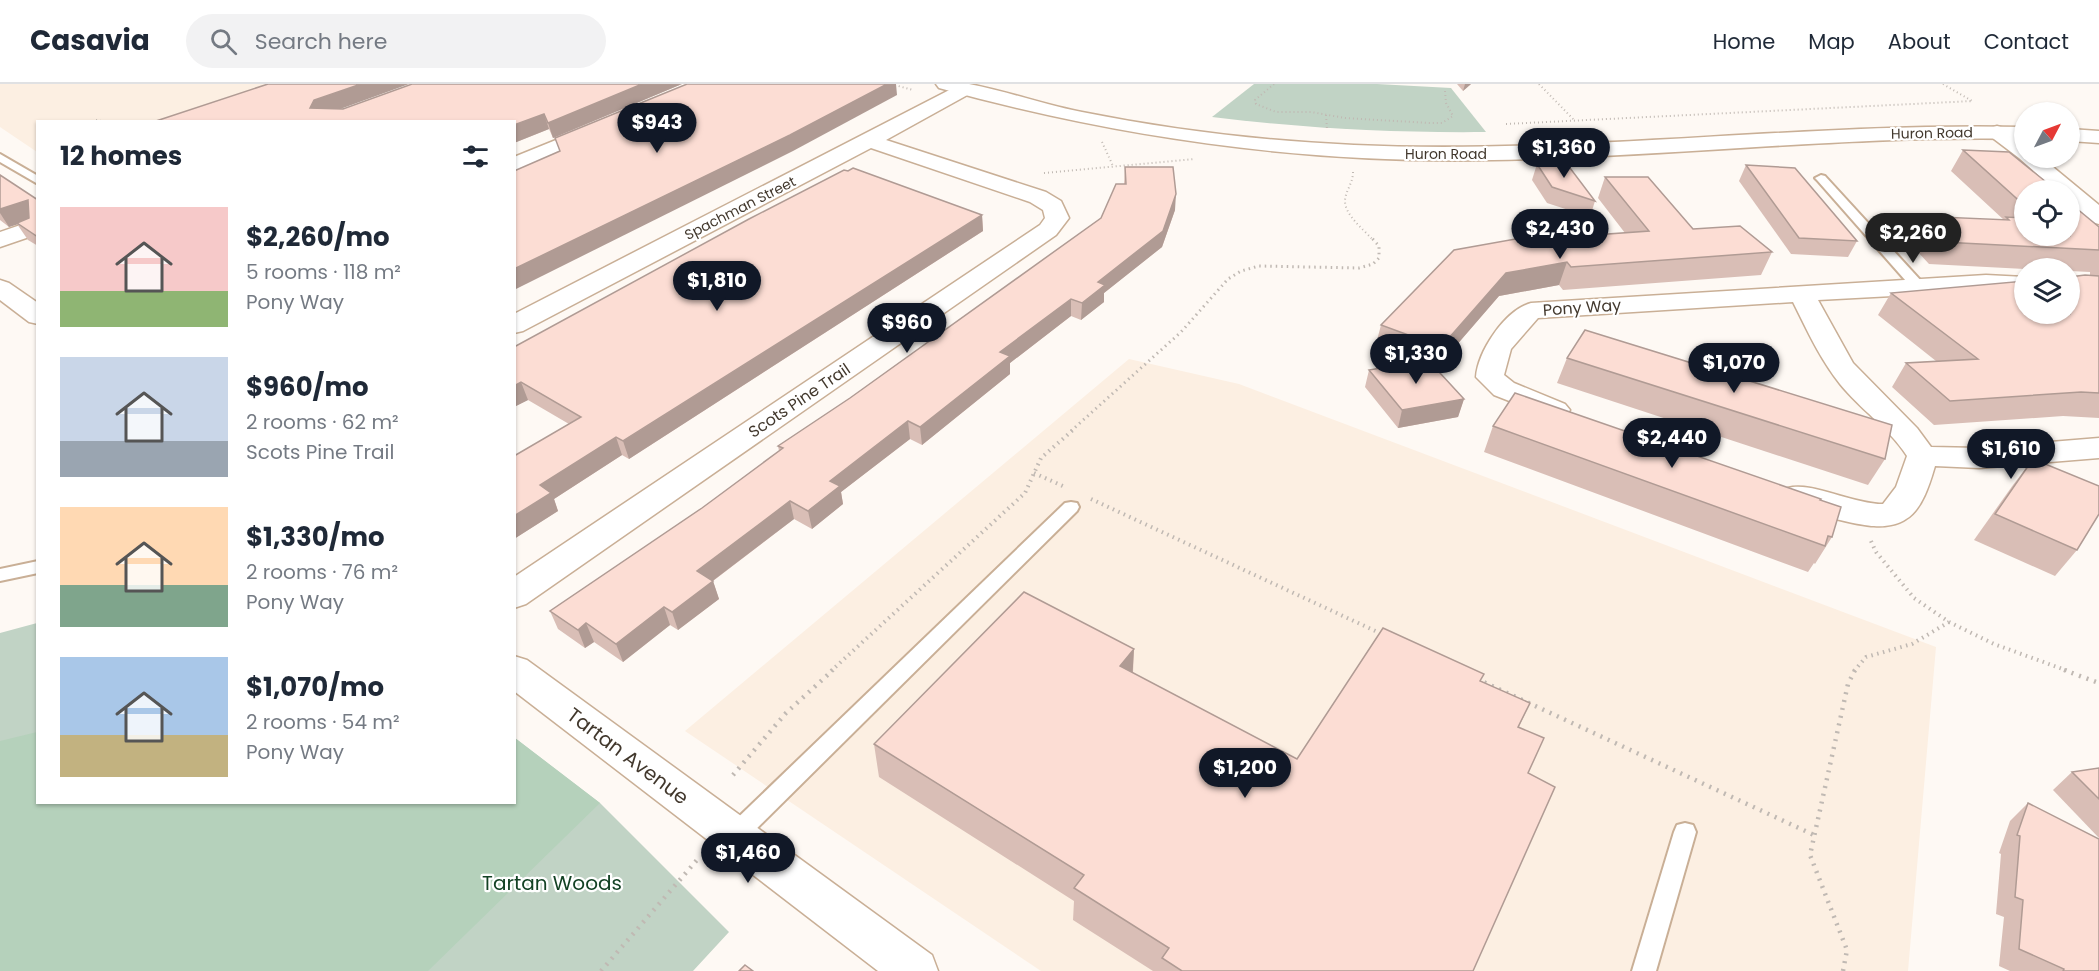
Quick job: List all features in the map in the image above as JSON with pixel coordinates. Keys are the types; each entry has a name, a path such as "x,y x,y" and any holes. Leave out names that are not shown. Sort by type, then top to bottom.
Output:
{"street":[{"name":"Spachman Street","path":"516,324 870,141 955,87"},
{"name":"Huron Road","path":"955,87 1046,111 1125,128 1272,148 1344,152 1491,154 1857,135 2014,133"},
{"path":"516,164 620,120"},
{"path":"1997,132 2014,145"},
{"path":"2080,135 2099,136"},
{"name":"Scots Pine Trail","path":"516,594 1048,230 1055,222 1057,214 1049,203 994,182 870,141"},
{"path":"2042,168 2056,180"},
{"path":"2080,201 2099,217"},
{"path":"0,240 36,227"},
{"name":"Pony Way","path":"1585,420 1530,401 1504,389 1490,377 1490,366 1498,348 1519,321 1531,311 1918,286 1986,283 2014,284"},
{"path":"0,288 36,315"},
{"path":"1779,488 1858,513 1869,515 1893,513 1901,504 1919,472 1922,456 1911,437 1877,407 1849,376 1802,293"},
{"path":"1922,456 1979,458 2099,448"},
{"name":"Tartan Avenue","path":"516,672 915,971"}],"lane":[{"path":"0,158 36,180"},
{"path":"1821,178 1918,286"},
{"path":"734,836 1071,507"},
{"path":"0,575 36,567"},
{"path":"1644,971 1685,832"}],"path":[{"path":"891,84 921,93"},
{"path":"1274,84 1267,92 1259,95 1255,100 1256,104 1276,112 1442,123 1453,116 1446,103 1445,91"},
{"path":"1539,84 1575,121"},
{"path":"1506,124 1973,101 1943,84"},
{"path":"1326,115 1327,131"},
{"path":"1099,136 1113,166"},
{"path":"733,775 786,713 1025,493 1041,458 1181,332 1228,279 1241,271 1259,266 1359,268 1373,264 1379,258 1379,246 1349,213 1345,200 1353,180 1353,167 1344,152"},
{"path":"994,182 1018,176 1196,159"},
{"path":"1034,473 1067,488"},
{"path":"1088,498 1392,639"},
{"path":"1858,513 1876,552 1914,598 1949,622 1994,644 2099,683"},
{"path":"1843,971 1847,950 1810,855 1848,684 1856,664 1875,652 1913,644 1949,622"},
{"path":"1467,674 1814,835"},
{"path":"601,971 697,860"}],"shaded area":[{"path":"0,84 296,84 187,120 36,120 36,151 0,127"},
{"path":"1129,359 1239,384 1936,647 1908,971 1041,971 685,731"}],"green space":[{"path":"1254,84 1377,84 1451,88 1486,132 1349,129 1212,117"},
{"name":"Tartan Woods","path":"36,623 36,804 516,804 516,739 600,803 729,932 693,971 0,971 0,633"},
{"name":"Tartan Woods","path":"36,732 36,804 516,804 516,739 600,803 428,971 0,971 0,741"}],"building":[{"path":"268,84 361,84 314,100 310,108 343,109 412,84 642,84 548,123 544,114 516,124 516,120 159,120"},
{"path":"687,84 887,84 790,135 516,268 516,170 560,151 555,138"},
{"path":"1963,150 2009,152 2014,156 2014,168 2029,168 2044,180 2014,180 2014,196"},
{"path":"1537,164 1567,164 1595,201 1552,187"},
{"path":"1746,165 1795,168 1857,241 1799,238"},
{"path":"1125,167 1173,167 1176,194 1163,231 1098,282 1105,285 1082,303 1071,299 1000,352 1010,356 920,427 908,421 830,481 840,486 808,511 790,501 697,571 713,581 672,612 664,607 616,644 586,623 578,630 550,611 702,508 783,448 778,446 850,398 1101,218 1116,184 1126,184"},
{"path":"853,168 982,215 623,441 616,437 540,485 551,493 516,515 516,455 581,417 521,382 516,385 516,346 749,219 844,170 848,171"},
{"path":"0,175 36,199 36,236 17,223 29,218 28,200 0,209"},
{"path":"1605,177 1648,177 1693,229 1740,226 1772,252 1571,267 1567,262 1506,273 1441,347 1381,325 1454,250 1521,238 1524,240 1649,231"},
{"path":"2080,211 2099,227 2099,250 2020,246 2080,246"},
{"path":"1917,216 2009,220 2006,217 2014,217 2014,246 1942,242"},
{"path":"2080,276 2099,276 2099,393 2081,392 1950,401 1906,363 1978,359 1891,293 2014,282 2014,324 2080,324"},
{"path":"1585,330 1892,425 1885,459 1567,358"},
{"path":"1428,360 1464,399 1402,410 1369,370"},
{"path":"1515,393 1841,507 1832,537 1828,536 1825,546 1493,426"},
{"path":"2033,459 2099,486 2099,514 2077,550 1995,514"},
{"path":"1024,592 1134,649 1120,666 1297,759 1383,628 1484,674 1480,681 1530,703 1518,727 1544,738 1528,773 1555,787 1473,971 1182,971 1162,958 1169,948 1074,888 1084,875 874,744"},
{"path":"2099,768 2099,799 2072,772"},
{"path":"2028,803 2099,839 2099,971 2063,971 2064,969 2019,949 2023,900 2015,897 2020,836 2017,835"},
{"path":"745,965 753,971 739,971"}]}
